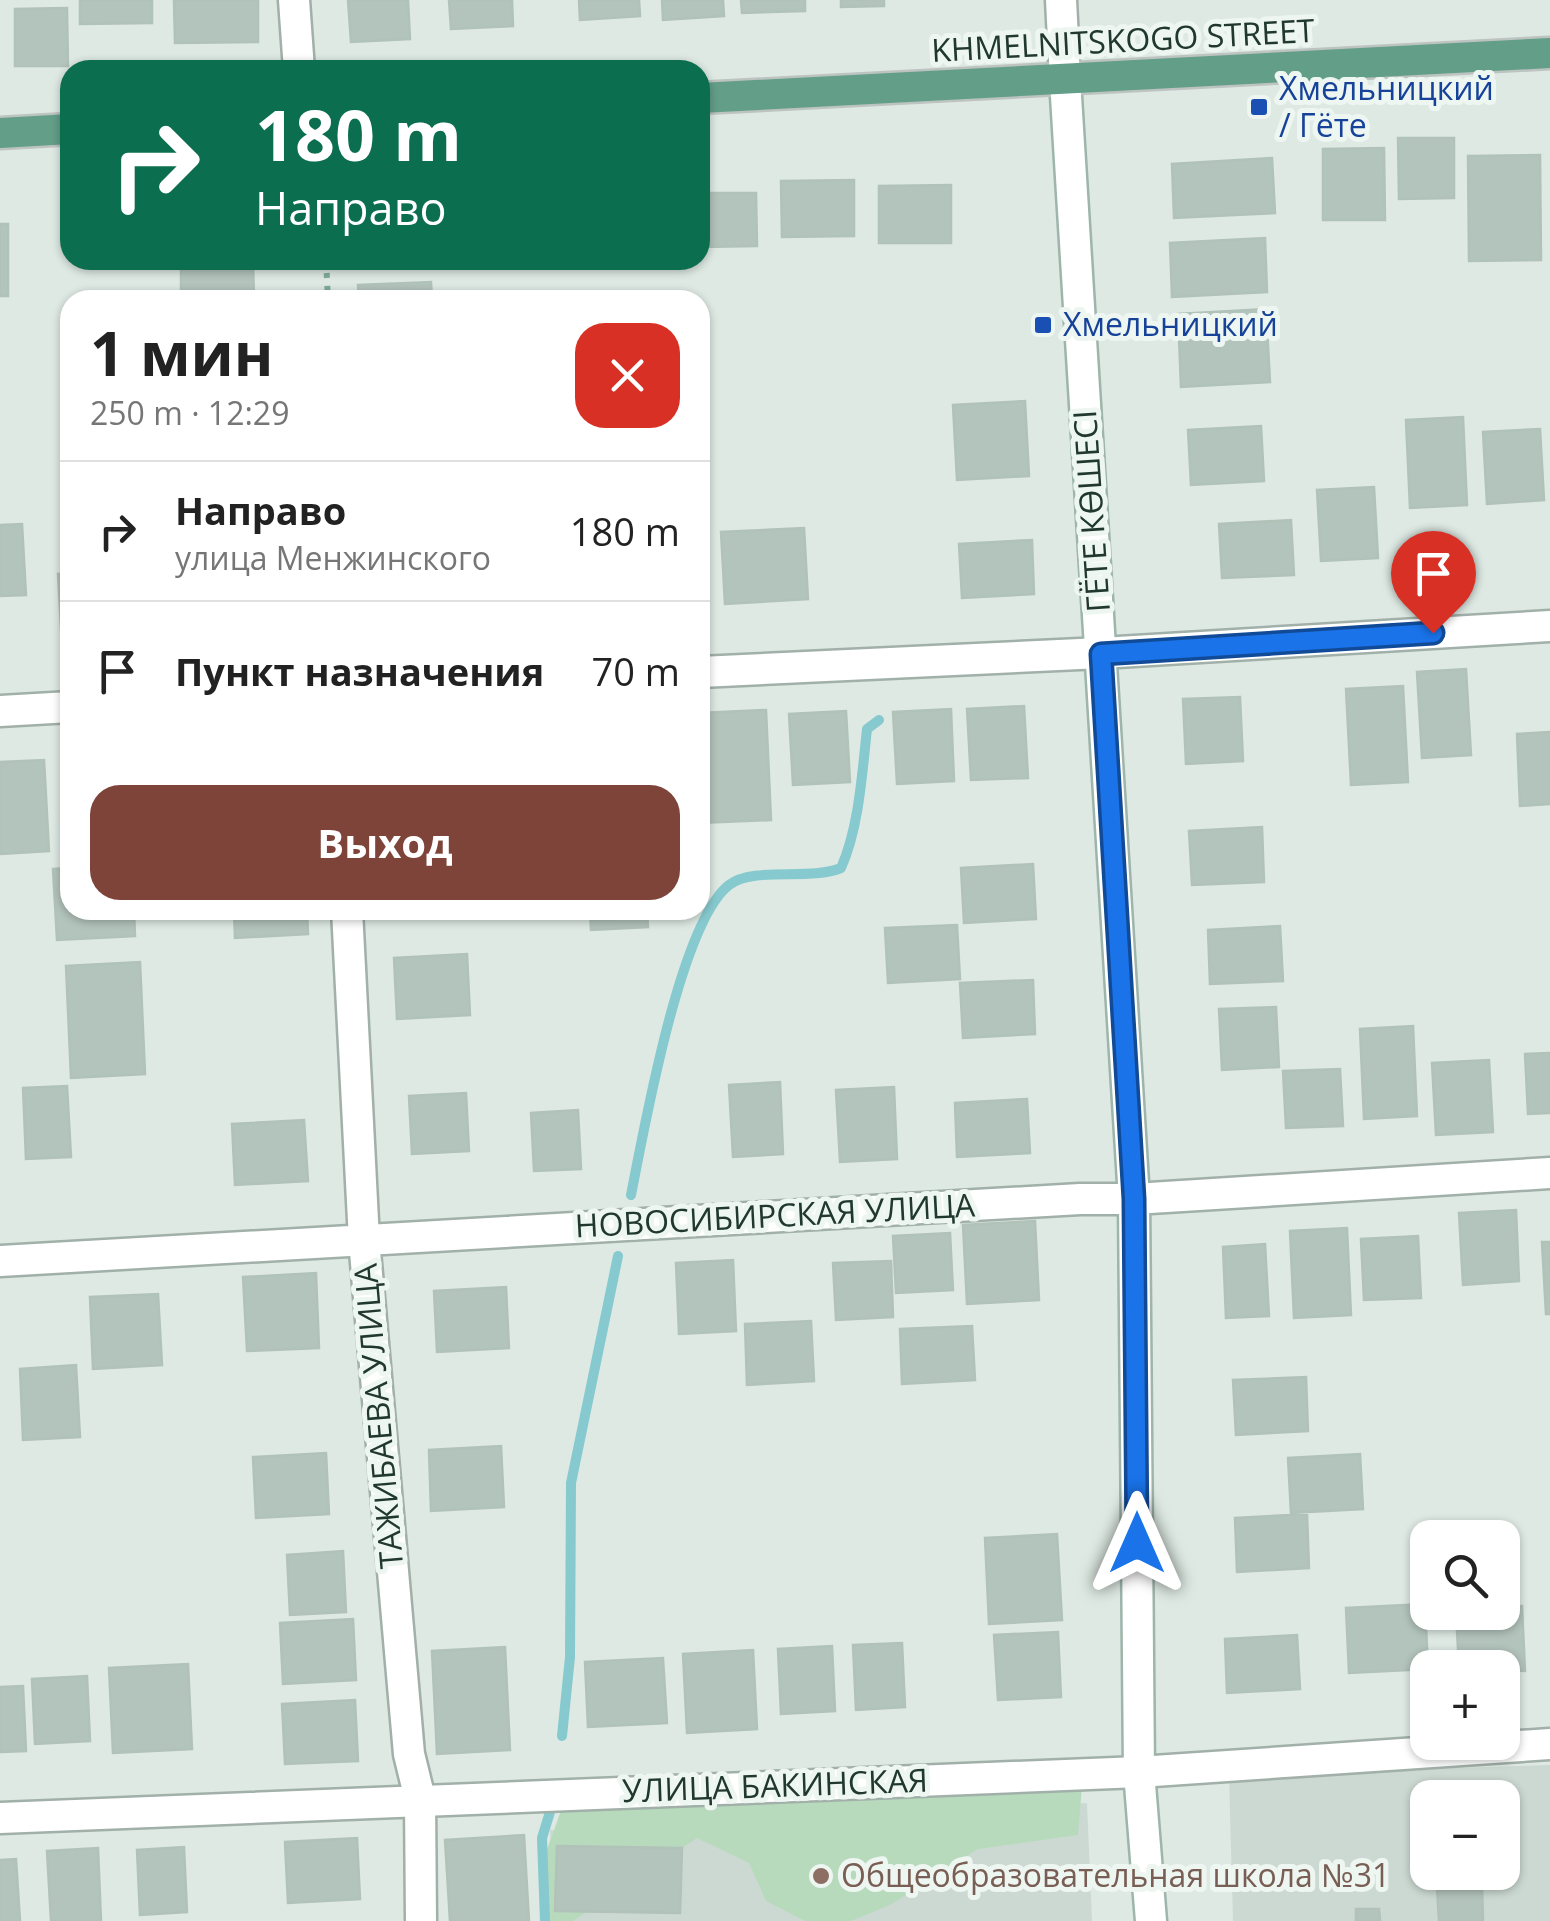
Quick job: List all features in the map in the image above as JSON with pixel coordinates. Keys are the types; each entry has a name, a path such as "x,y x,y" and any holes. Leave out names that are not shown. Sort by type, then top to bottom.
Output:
{"main road":[{"name":"KHMELNITSKOGO STREET","path":"710,98 1550,53"},
{"path":"0,133 60,130"}],"street":[{"path":"294,0 298,60"},
{"name":"ГЁТЕ КӨШЕСІ","path":"1061,0 1134,1199 1139,1772 1151,1921"},
{"path":"710,672 1101,654 1550,626"},
{"path":"0,710 60,707"},
{"name":"ТАЖИБАЕВА УЛИЦА","path":"348,920 364,1240 409,1754 420,1799 421,1921"},
{"name":"НОВОСИБИРСКАЯ УЛИЦА","path":"0,1261 1134,1199 1550,1172"},
{"name":"УЛИЦА БАКИНСКАЯ","path":"0,1818 1139,1772 1550,1744"}],"shaded area":[{"path":"1550,1765 1550,1921 1233,1921 1229,1775"},
{"name":"Общеобразовательная школа №31","path":"1087,1803 1092,1921 555,1921 550,1830"}],"green space":[{"path":"1084,1761 1078,1835 978,1849 890,1905 851,1921 805,1921 766,1901 749,1863 697,1838 573,1921 540,1921 540,1869 563,1805"}],"building":[{"path":"80,0 152,0 152,23 80,24"},
{"path":"174,0 258,0 258,42 175,43"},
{"path":"348,0 408,0 410,39 351,42"},
{"path":"449,0 512,0 513,26 451,29"},
{"path":"579,0 639,0 640,16 580,20"},
{"path":"662,0 723,0 724,16 663,20"},
{"path":"741,0 805,0 805,11 742,13"},
{"path":"841,0 884,0 884,6 841,7"},
{"path":"67,8 68,60 60,60 60,66 15,66 15,9"},
{"path":"1398,138 1454,138 1454,198 1399,199"},
{"path":"1384,148 1385,220 1323,220 1323,149"},
{"path":"1540,155 1541,260 1469,261 1468,156"},
{"path":"1272,158 1275,213 1174,218 1172,164"},
{"path":"854,180 854,236 782,237 781,181"},
{"path":"951,185 951,243 879,243 879,186"},
{"path":"710,193 756,193 757,246 710,247"},
{"path":"0,224 8,224 8,296 0,296"},
{"path":"1265,238 1267,292 1172,297 1170,243"},
{"path":"181,270 253,270 254,290 181,290"},
{"path":"431,282 431,290 358,290 358,285"},
{"path":"1266,309 1270,382 1181,387 1178,314"},
{"path":"1025,401 1029,476 957,480 953,405"},
{"path":"1463,417 1467,505 1410,508 1406,420"},
{"path":"1261,426 1264,481 1191,485 1188,430"},
{"path":"1540,429 1544,500 1487,504 1483,432"},
{"path":"1374,487 1378,558 1321,561 1317,490"},
{"path":"1291,520 1294,575 1222,578 1219,524"},
{"path":"22,524 26,595 0,596 0,525"},
{"path":"804,528 808,599 725,604 721,532"},
{"path":"1032,540 1034,594 962,598 959,544"},
{"path":"1466,669 1471,755 1422,758 1417,672"},
{"path":"1403,686 1408,782 1351,785 1346,689"},
{"path":"1240,697 1243,761 1186,764 1183,699"},
{"path":"1024,706 1028,778 971,780 967,709"},
{"path":"951,709 954,781 897,784 893,712"},
{"path":"766,710 771,820 710,823 710,713"},
{"path":"846,711 850,782 793,785 789,714"},
{"path":"1550,732 1550,804 1520,806 1517,734"},
{"path":"44,760 49,851 0,854 0,762"},
{"path":"1262,827 1264,882 1192,885 1189,831"},
{"path":"1033,864 1036,919 964,923 961,868"},
{"path":"53,869 60,869 60,920 134,920 135,936 57,940"},
{"path":"234,920 307,920 308,934 235,938"},
{"path":"590,920 648,920 648,927 591,930"},
{"path":"957,925 960,979 888,983 885,928"},
{"path":"1280,926 1283,981 1210,984 1208,930"},
{"path":"467,954 470,1015 397,1019 394,958"},
{"path":"140,962 145,1074 71,1078 66,966"},
{"path":"1033,980 1035,1034 963,1038 960,983"},
{"path":"1276,1007 1279,1067 1222,1070 1219,1009"},
{"path":"1413,1026 1417,1116 1364,1119 1360,1029"},
{"path":"1550,1053 1550,1113 1528,1114 1525,1054"},
{"path":"1489,1060 1493,1132 1436,1135 1432,1063"},
{"path":"1340,1069 1343,1126 1286,1128 1283,1071"},
{"path":"780,1082 783,1154 733,1157 729,1085"},
{"path":"67,1086 71,1157 26,1159 23,1088"},
{"path":"894,1087 897,1159 840,1162 836,1090"},
{"path":"466,1093 469,1151 412,1154 409,1096"},
{"path":"1027,1099 1030,1153 957,1157 955,1103"},
{"path":"578,1110 581,1169 534,1171 531,1113"},
{"path":"304,1120 308,1181 235,1185 232,1124"},
{"path":"1516,1210 1519,1281 1463,1285 1459,1213"},
{"path":"1035,1221 1039,1300 967,1304 963,1225"},
{"path":"1347,1228 1351,1315 1294,1318 1290,1231"},
{"path":"950,1233 953,1290 896,1293 893,1236"},
{"path":"1418,1236 1421,1298 1364,1300 1361,1239"},
{"path":"1542,1242 1550,1242 1550,1314 1546,1314"},
{"path":"1265,1244 1269,1316 1226,1318 1223,1247"},
{"path":"733,1260 736,1331 679,1334 676,1263"},
{"path":"891,1261 893,1317 836,1320 833,1263"},
{"path":"316,1273 319,1348 247,1351 243,1277"},
{"path":"506,1287 509,1348 437,1352 434,1291"},
{"path":"158,1294 162,1365 93,1369 90,1297"},
{"path":"811,1321 814,1381 747,1385 745,1324"},
{"path":"972,1326 975,1380 902,1384 900,1329"},
{"path":"76,1365 80,1437 23,1440 20,1369"},
{"path":"1306,1377 1308,1431 1236,1435 1233,1380"},
{"path":"501,1446 504,1507 431,1511 429,1450"},
{"path":"326,1453 329,1514 256,1518 253,1457"},
{"path":"1360,1454 1363,1509 1291,1513 1288,1458"},
{"path":"1307,1514 1309,1568 1237,1572 1235,1518"},
{"path":"1057,1534 1062,1620 989,1624 985,1538"},
{"path":"343,1551 346,1612 290,1615 287,1555"},
{"path":"1410,1605 1410,1630 1426,1630 1427,1650 1410,1650 1410,1670 1349,1673 1346,1608"},
{"path":"1520,1606 1525,1671 1520,1671 1520,1650 1458,1650 1457,1630 1520,1630"},
{"path":"353,1619 356,1680 283,1684 280,1623"},
{"path":"1058,1632 1061,1697 998,1700 994,1635"},
{"path":"1297,1635 1300,1689 1227,1693 1225,1639"},
{"path":"902,1643 905,1707 856,1710 853,1645"},
{"path":"832,1646 835,1711 781,1714 778,1649"},
{"path":"505,1647 510,1750 437,1754 432,1651"},
{"path":"753,1650 757,1729 687,1733 683,1654"},
{"path":"663,1658 667,1723 588,1727 585,1662"},
{"path":"188,1664 192,1749 113,1753 109,1668"},
{"path":"87,1676 90,1741 35,1744 32,1679"},
{"path":"23,1686 26,1751 0,1752 0,1687"},
{"path":"355,1700 358,1761 285,1764 282,1704"},
{"path":"524,1835 529,1921 450,1921 445,1840"},
{"path":"357,1838 360,1899 288,1903 285,1842"},
{"path":"557,1846 682,1848 680,1913 555,1911"},
{"path":"184,1847 187,1912 140,1915 137,1850"},
{"path":"98,1848 101,1921 51,1921 47,1851"},
{"path":"16,1859 20,1921 0,1921 0,1860"},
{"path":"1437,1890 1482,1890 1483,1921 1439,1921"},
{"path":"1356,1909 1379,1909 1380,1921 1356,1921"}],"waterway":[{"path":"710,909 729,885 740,879 841,868 856,818 867,729 879,720"},
{"path":"631,1195 666,1030 705,920"},
{"path":"562,1736 570,1657 571,1483 618,1256"},
{"path":"545,1921 542,1838 550,1812"}],"place":[{"name":"Хмельницкий / Гёте","path":"1259,107"},
{"name":"Хмельницкий","path":"1043,325"},
{"name":"Общеобразовательная школа №31","path":"821,1876"}],"route":[{"path":"1137,1543 1134,1199 1101,654 1433,633"}]}
